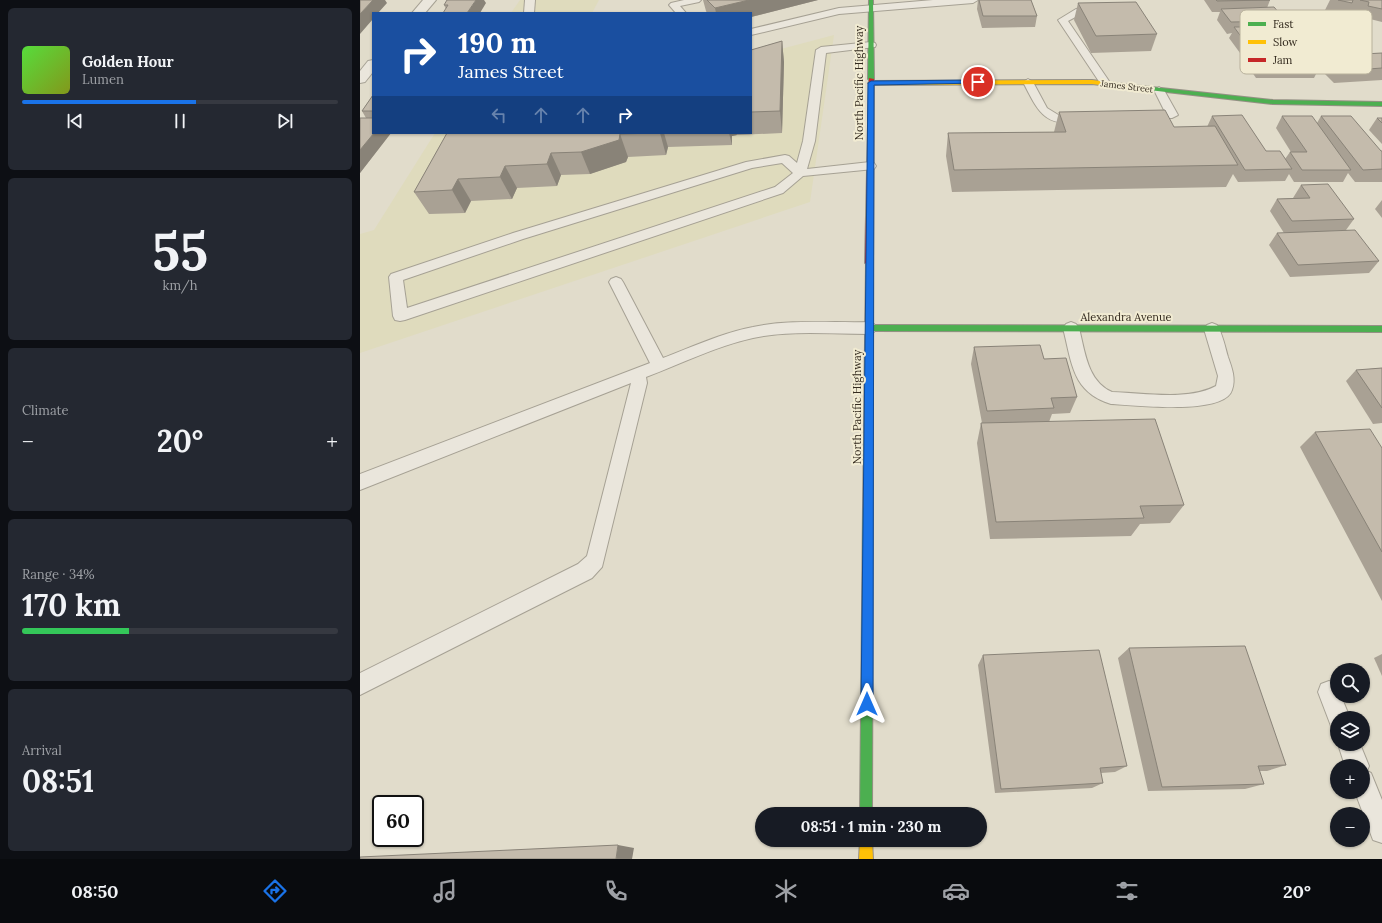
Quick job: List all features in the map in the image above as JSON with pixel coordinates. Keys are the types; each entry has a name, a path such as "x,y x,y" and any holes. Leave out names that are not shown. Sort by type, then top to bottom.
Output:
{"street":[{"path":"419,12 430,0"},
{"name":"North Pacific Highway","path":"866,807 871,6"},
{"path":"360,79 372,65"},
{"name":"James Street","path":"871,83 1092,82 1272,102 1382,104"},
{"name":"Alexandra Avenue","path":"869,328 1382,329"},
{"path":"866,847 866,859"}],"lane":[{"path":"529,12 530,0"},
{"path":"671,3 696,0"},
{"path":"752,32 839,11 871,6 973,0"},
{"path":"671,3 680,12"},
{"path":"1106,10 1079,11 1063,20 1106,84"},
{"path":"870,166 800,173 785,159 750,165 518,236 396,277 400,316 780,190 800,173 809,141 821,50 871,45"},
{"path":"1028,82 1043,110 1058,119 1088,118"},
{"path":"1134,116 1172,115 1159,90"},
{"path":"616,282 659,366"},
{"path":"360,482 723,341 753,332 783,329 869,328"},
{"path":"1071,328 1084,377 1099,393 1111,398 1189,401 1207,399 1224,390 1226,376 1212,329"},
{"path":"360,684 585,571 595,562 639,383 638,374"},
{"path":"1329,692 1336,711"},
{"path":"1370,799 1382,831"}],"shaded area":[{"path":"520,0 599,0 593,12 512,12"},
{"path":"834,35 810,202 360,353 360,234 374,230 434,134 752,134 752,57"}],"building":[{"path":"360,0 373,0 360,14"},
{"path":"447,0 476,0 468,12 444,12 448,5 444,5"},
{"path":"707,0 749,0 715,8"},
{"path":"979,0 1031,0 1037,16 983,16"},
{"path":"1216,0 1270,0 1217,1"},
{"path":"1338,0 1353,0 1352,3"},
{"path":"1360,0 1382,0 1382,9 1368,6 1369,2"},
{"path":"1136,2 1157,34 1096,36 1078,3"},
{"path":"1274,7 1277,10 1240,10 1240,22 1231,22 1221,9"},
{"path":"1234,27 1240,27 1240,35"},
{"path":"782,41 780,111 752,112 752,50"},
{"path":"1382,53 1382,68 1372,69 1372,54"},
{"path":"372,96 372,111 362,111"},
{"path":"1165,110 1174,127 1215,126 1238,165 954,170 948,133 1066,132 1059,112"},
{"path":"1242,115 1266,151 1280,151 1292,169 1245,170 1212,116"},
{"path":"1282,116 1312,116 1351,170 1302,170 1290,152 1307,152"},
{"path":"1321,116 1351,116 1382,151 1382,169 1363,170"},
{"path":"360,118 372,118 373,134 360,150"},
{"path":"1377,118 1382,118 1382,123"},
{"path":"446,134 620,134 619,140 581,152 551,153 547,164 505,166 500,177 458,179 452,190 414,192"},
{"path":"1328,184 1354,219 1292,221 1277,199 1310,198 1301,185"},
{"path":"1355,230 1379,261 1298,265 1277,233"},
{"path":"1040,345 1044,359 1066,358 1077,397 1051,398 1054,408 987,411 974,347"},
{"path":"1382,368 1382,408 1356,370"},
{"path":"1155,419 1184,505 1140,506 1144,518 996,522 981,423"},
{"path":"1370,429 1382,448 1382,552 1315,432"},
{"path":"1245,646 1286,765 1258,766 1264,784 1162,787 1129,648"},
{"path":"1099,650 1127,766 1100,768 1103,783 1001,789 983,655"},
{"path":"618,845 616,859 360,859 360,857"}],"traffic: fast":[{"path":"871,0 871,79"},
{"path":"1133,87 1273,102 1382,104"},
{"path":"869,328 1382,329"},
{"path":"866,807 868,507"}],"traffic: slow":[{"path":"871,83 1092,82 1133,87"},
{"path":"868,507 869,263"},
{"path":"866,847 866,859"}],"traffic: jam":[{"path":"869,263 871,79"}],"route":[{"path":"867,704 871,83 978,82"}]}
